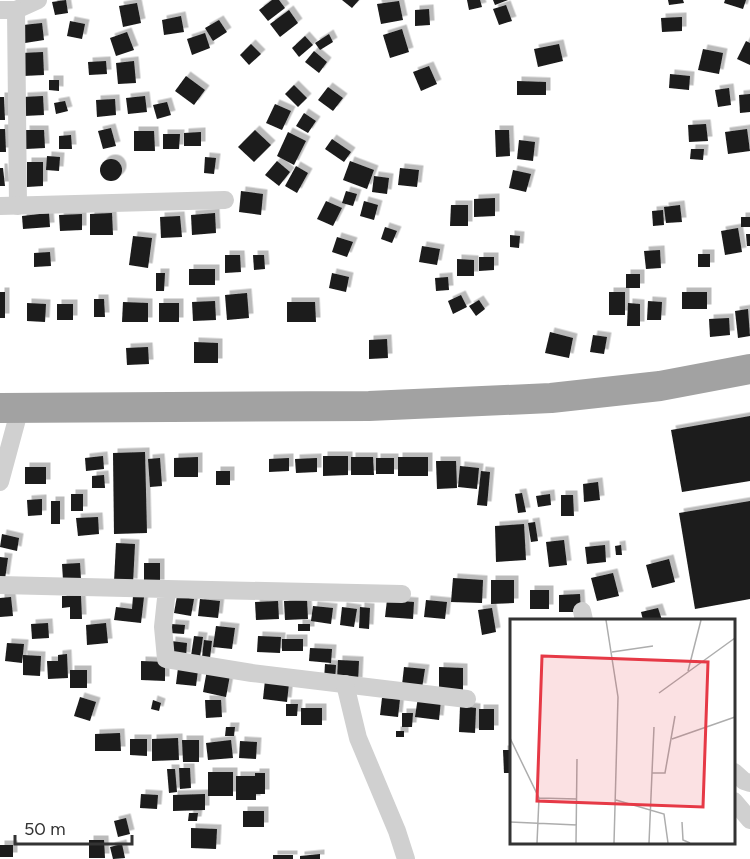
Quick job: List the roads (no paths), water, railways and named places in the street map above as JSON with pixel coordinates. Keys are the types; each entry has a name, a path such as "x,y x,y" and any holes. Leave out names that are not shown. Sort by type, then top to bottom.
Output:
{"highway":[{"path":"10,408 369,406 551,398 660,386 750,369"}],"street":[{"path":"38,0 8,10 9,206 225,200"},
{"path":"0,482 10,408"},
{"path":"0,585 402,594"},
{"path":"167,589 163,627 166,659 252,673 467,699"},
{"path":"345,684 358,738 397,831 406,859"},
{"path":"735,773 750,783"},
{"path":"735,802 750,820"}]}
